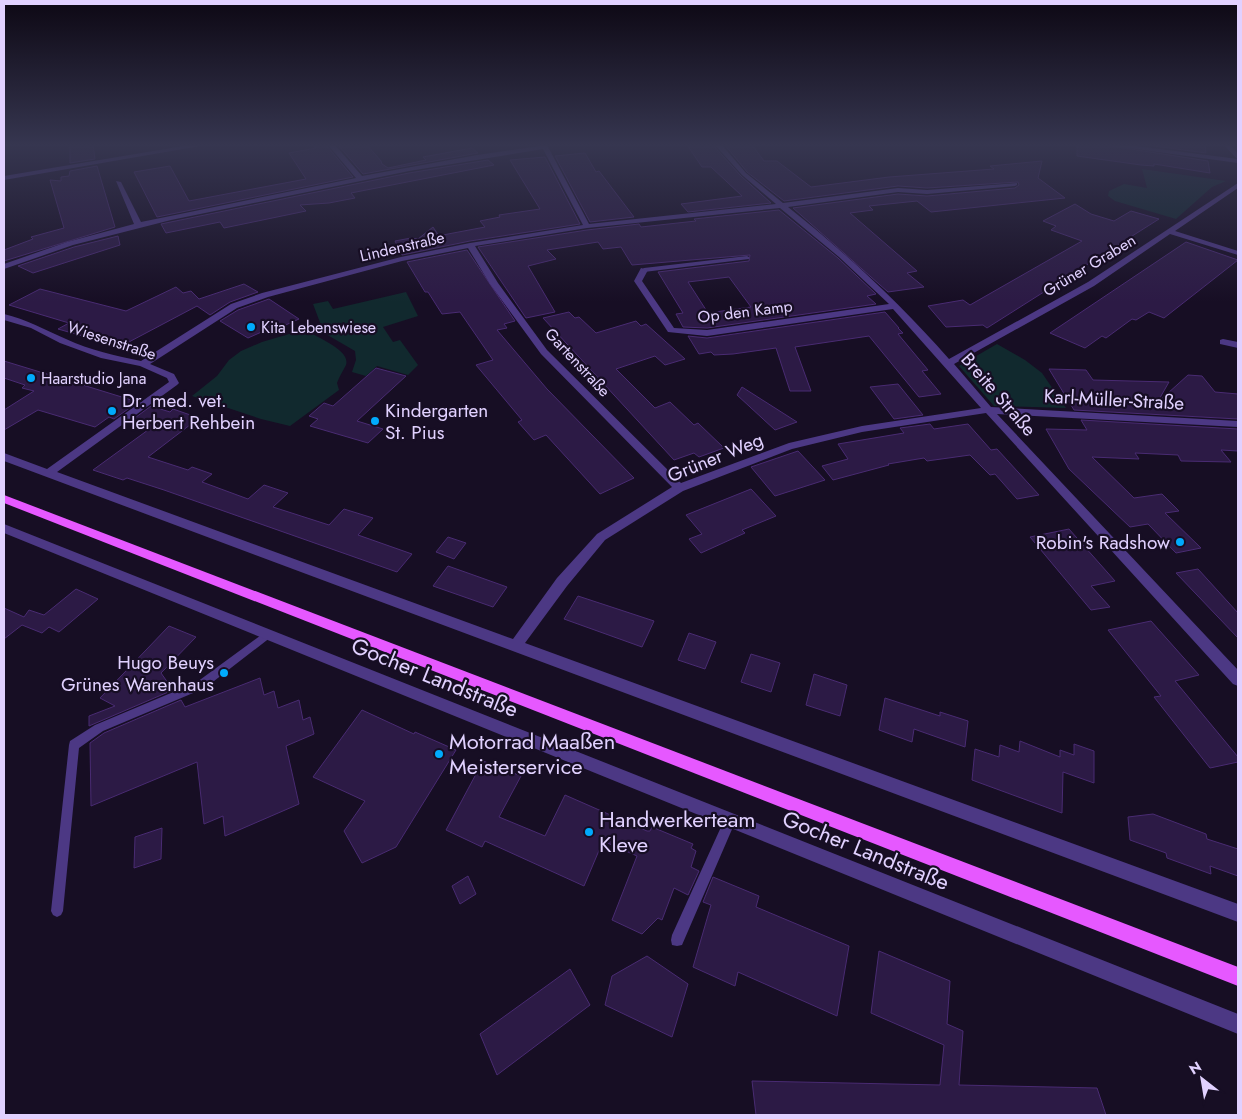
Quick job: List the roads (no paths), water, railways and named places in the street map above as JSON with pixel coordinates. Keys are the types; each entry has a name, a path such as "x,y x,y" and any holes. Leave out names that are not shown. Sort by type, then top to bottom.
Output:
{"main road":[{"name":"Gocher Landstraße","path":"4,499 1238,977"}],"street":[{"path":"125,197 138,224"},
{"path":"4,267 79,240 138,224 271,197"},
{"path":"572,197 587,226"},
{"name":"Breite Straße","path":"770,197 833,247 895,306 949,363 987,410 1238,680"},
{"name":"Lindenstraße","path":"143,364 234,306 264,295 400,260 470,245 587,226 780,206 845,197"},
{"name":"Grüner Graben","path":"949,363 1091,284 1221,197"},
{"path":"1171,232 1238,254"},
{"name":"Gartenstraße","path":"470,245 494,284 544,352 679,488"},
{"name":"Op den Kamp","path":"644,270 638,281 671,330 688,333 707,333 895,306"},
{"name":"Wiesenstraße","path":"4,317 34,326 63,341 104,356 143,364 171,376 174,383 48,474"},
{"path":"1223,342 1238,345"},
{"name":"Grüner Weg","path":"516,645 562,582 601,537 679,488 789,446 862,429 987,410"},
{"name":"Karl-Müller-Straße","path":"987,410 1238,424"},
{"path":"4,457 1238,912"},
{"name":"Gocher Landstraße","path":"4,528 1238,1024"}],"lane":[{"path":"644,270 747,258"},
{"path":"57,911 74,745 99,728 201,685 268,634"},
{"path":"677,940 730,820"}],"place":[{"name":"Kita Lebenswiese","path":"251,327"},
{"name":"Haarstudio Jana","path":"31,378"},
{"name":"Dr. med. vet. Herbert Rehbein","path":"112,411"},
{"name":"Kindergarten St. Pius","path":"375,421"},
{"name":"Robin's Radshow","path":"1180,542"},
{"name":"Hugo Beuys Grünes Warenhaus","path":"224,673"},
{"name":"Motorrad Maaßen Meisterservice","path":"439,754"},
{"name":"Handwerkerteam Kleve","path":"589,832"}]}
